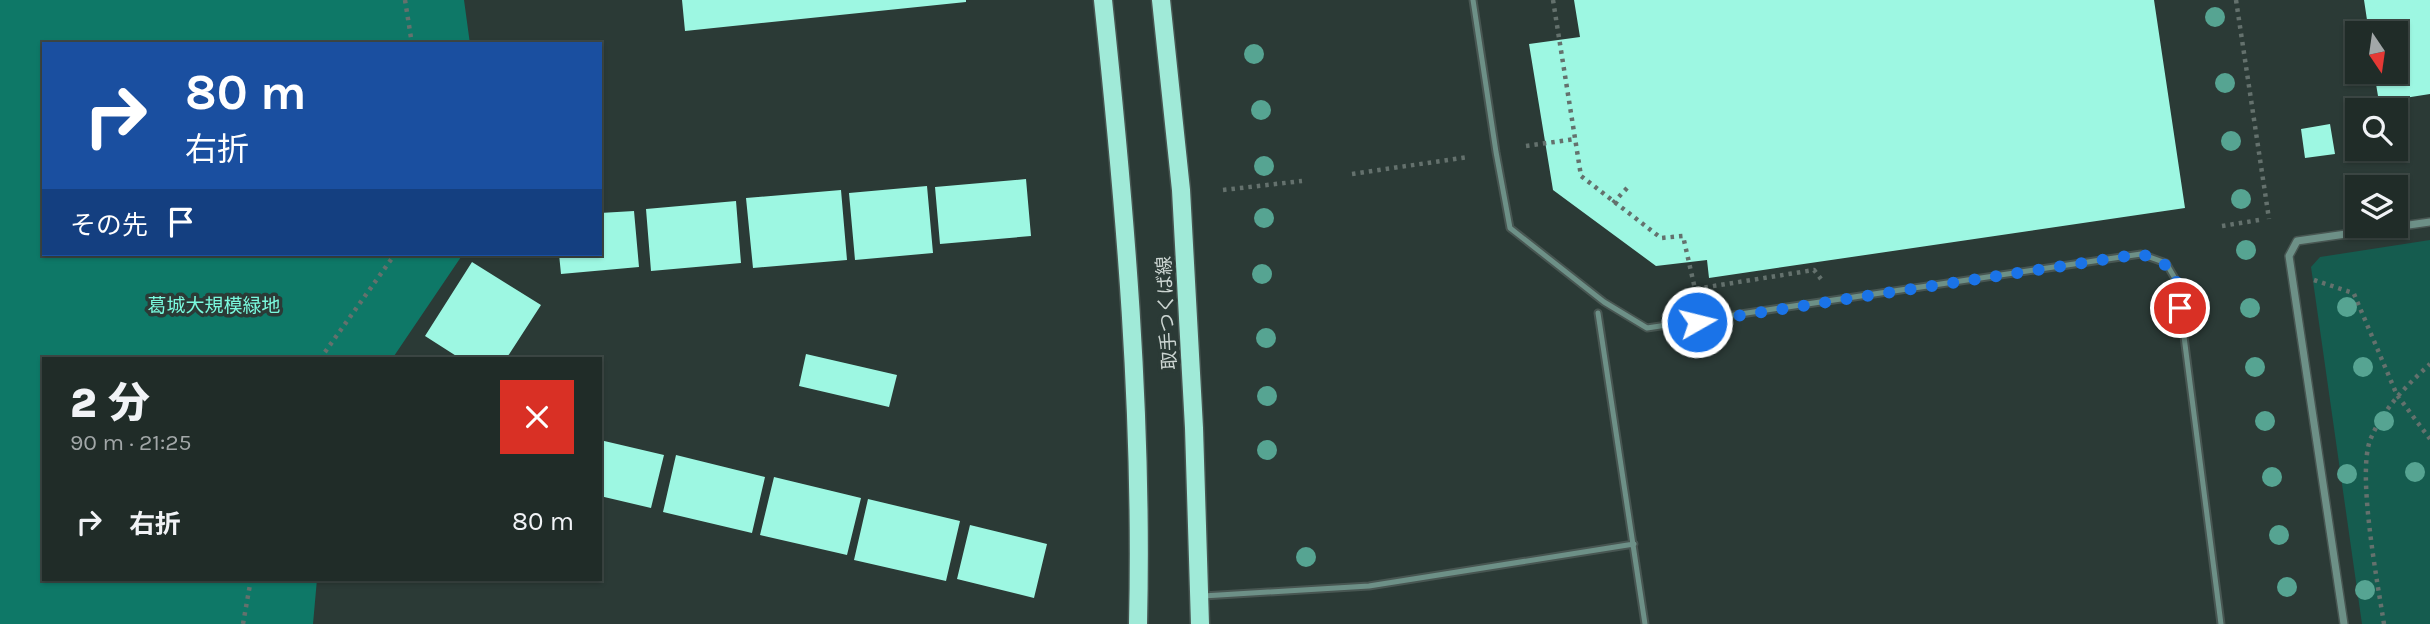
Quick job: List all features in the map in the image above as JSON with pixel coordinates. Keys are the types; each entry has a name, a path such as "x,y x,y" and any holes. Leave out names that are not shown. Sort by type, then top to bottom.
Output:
{"main road":[{"name":"取手つくば線","path":"1103,0 1124,197 1138,432 1138,624"},
{"name":"取手つくば線","path":"1161,0 1181,190 1194,428 1200,624"}],"street":[{"path":"2344,624 2289,256 2297,241 2430,222"}],"lane":[{"path":"1473,0 1510,228 1604,302 1647,328 2141,254 2166,263 2177,282 2221,624"},
{"path":"1598,313 1645,624"},
{"path":"1200,596 1369,586 1634,544"}],"path":[{"path":"405,0 411,42"},
{"path":"1553,0 1581,177 1661,238 1683,236 1695,289 1814,270 1836,300"},
{"path":"2236,0 2269,219"},
{"path":"1526,146 1575,139"},
{"path":"1352,174 1468,157"},
{"path":"1223,190 1302,181"},
{"path":"1613,203 1629,186"},
{"path":"2222,226 2259,220"},
{"path":"321,357 394,256"},
{"path":"2313,280 2353,294 2397,395 2430,439"},
{"path":"2384,624 2366,479 2370,440 2397,395 2430,364"},
{"path":"243,624 251,581"}],"green space":[{"name":"葛城大規模緑地","path":"0,0 464,0 470,42 42,42 42,256 462,256 393,357 42,357 42,581 317,581 313,624 0,624"},
{"path":"2430,240 2430,624 2362,624 2311,267 2320,257"}],"building":[{"path":"682,0 966,0 966,2 685,31"},
{"path":"1574,0 2154,0 2185,208 1709,278 1707,260 1656,266 1553,190 1529,44 1580,37"},
{"path":"2364,0 2430,0 2430,94 2378,98 2376,84 2408,84 2408,21 2367,21"},
{"path":"2330,124 2335,154 2305,158 2301,129"},
{"path":"1026,179 1031,236 940,244 935,187"},
{"path":"927,186 933,253 855,260 849,193"},
{"path":"841,190 847,260 753,268 746,198"},
{"path":"736,201 741,263 651,271 646,209"},
{"path":"634,211 639,267 561,274 559,256 602,256 602,213"},
{"path":"472,262 541,305 507,357 458,357 425,336"},
{"path":"806,354 897,375 889,407 799,386"},
{"path":"602,440 664,455 651,508 602,496"},
{"path":"676,455 765,477 752,533 663,512"},
{"path":"774,477 861,498 847,555 760,535"},
{"path":"868,499 960,521 946,581 854,560"},
{"path":"970,525 1047,544 1034,598 957,579"}],"route":[{"path":"1697,322 2141,254 2166,263 2177,282 2180,308"}]}
